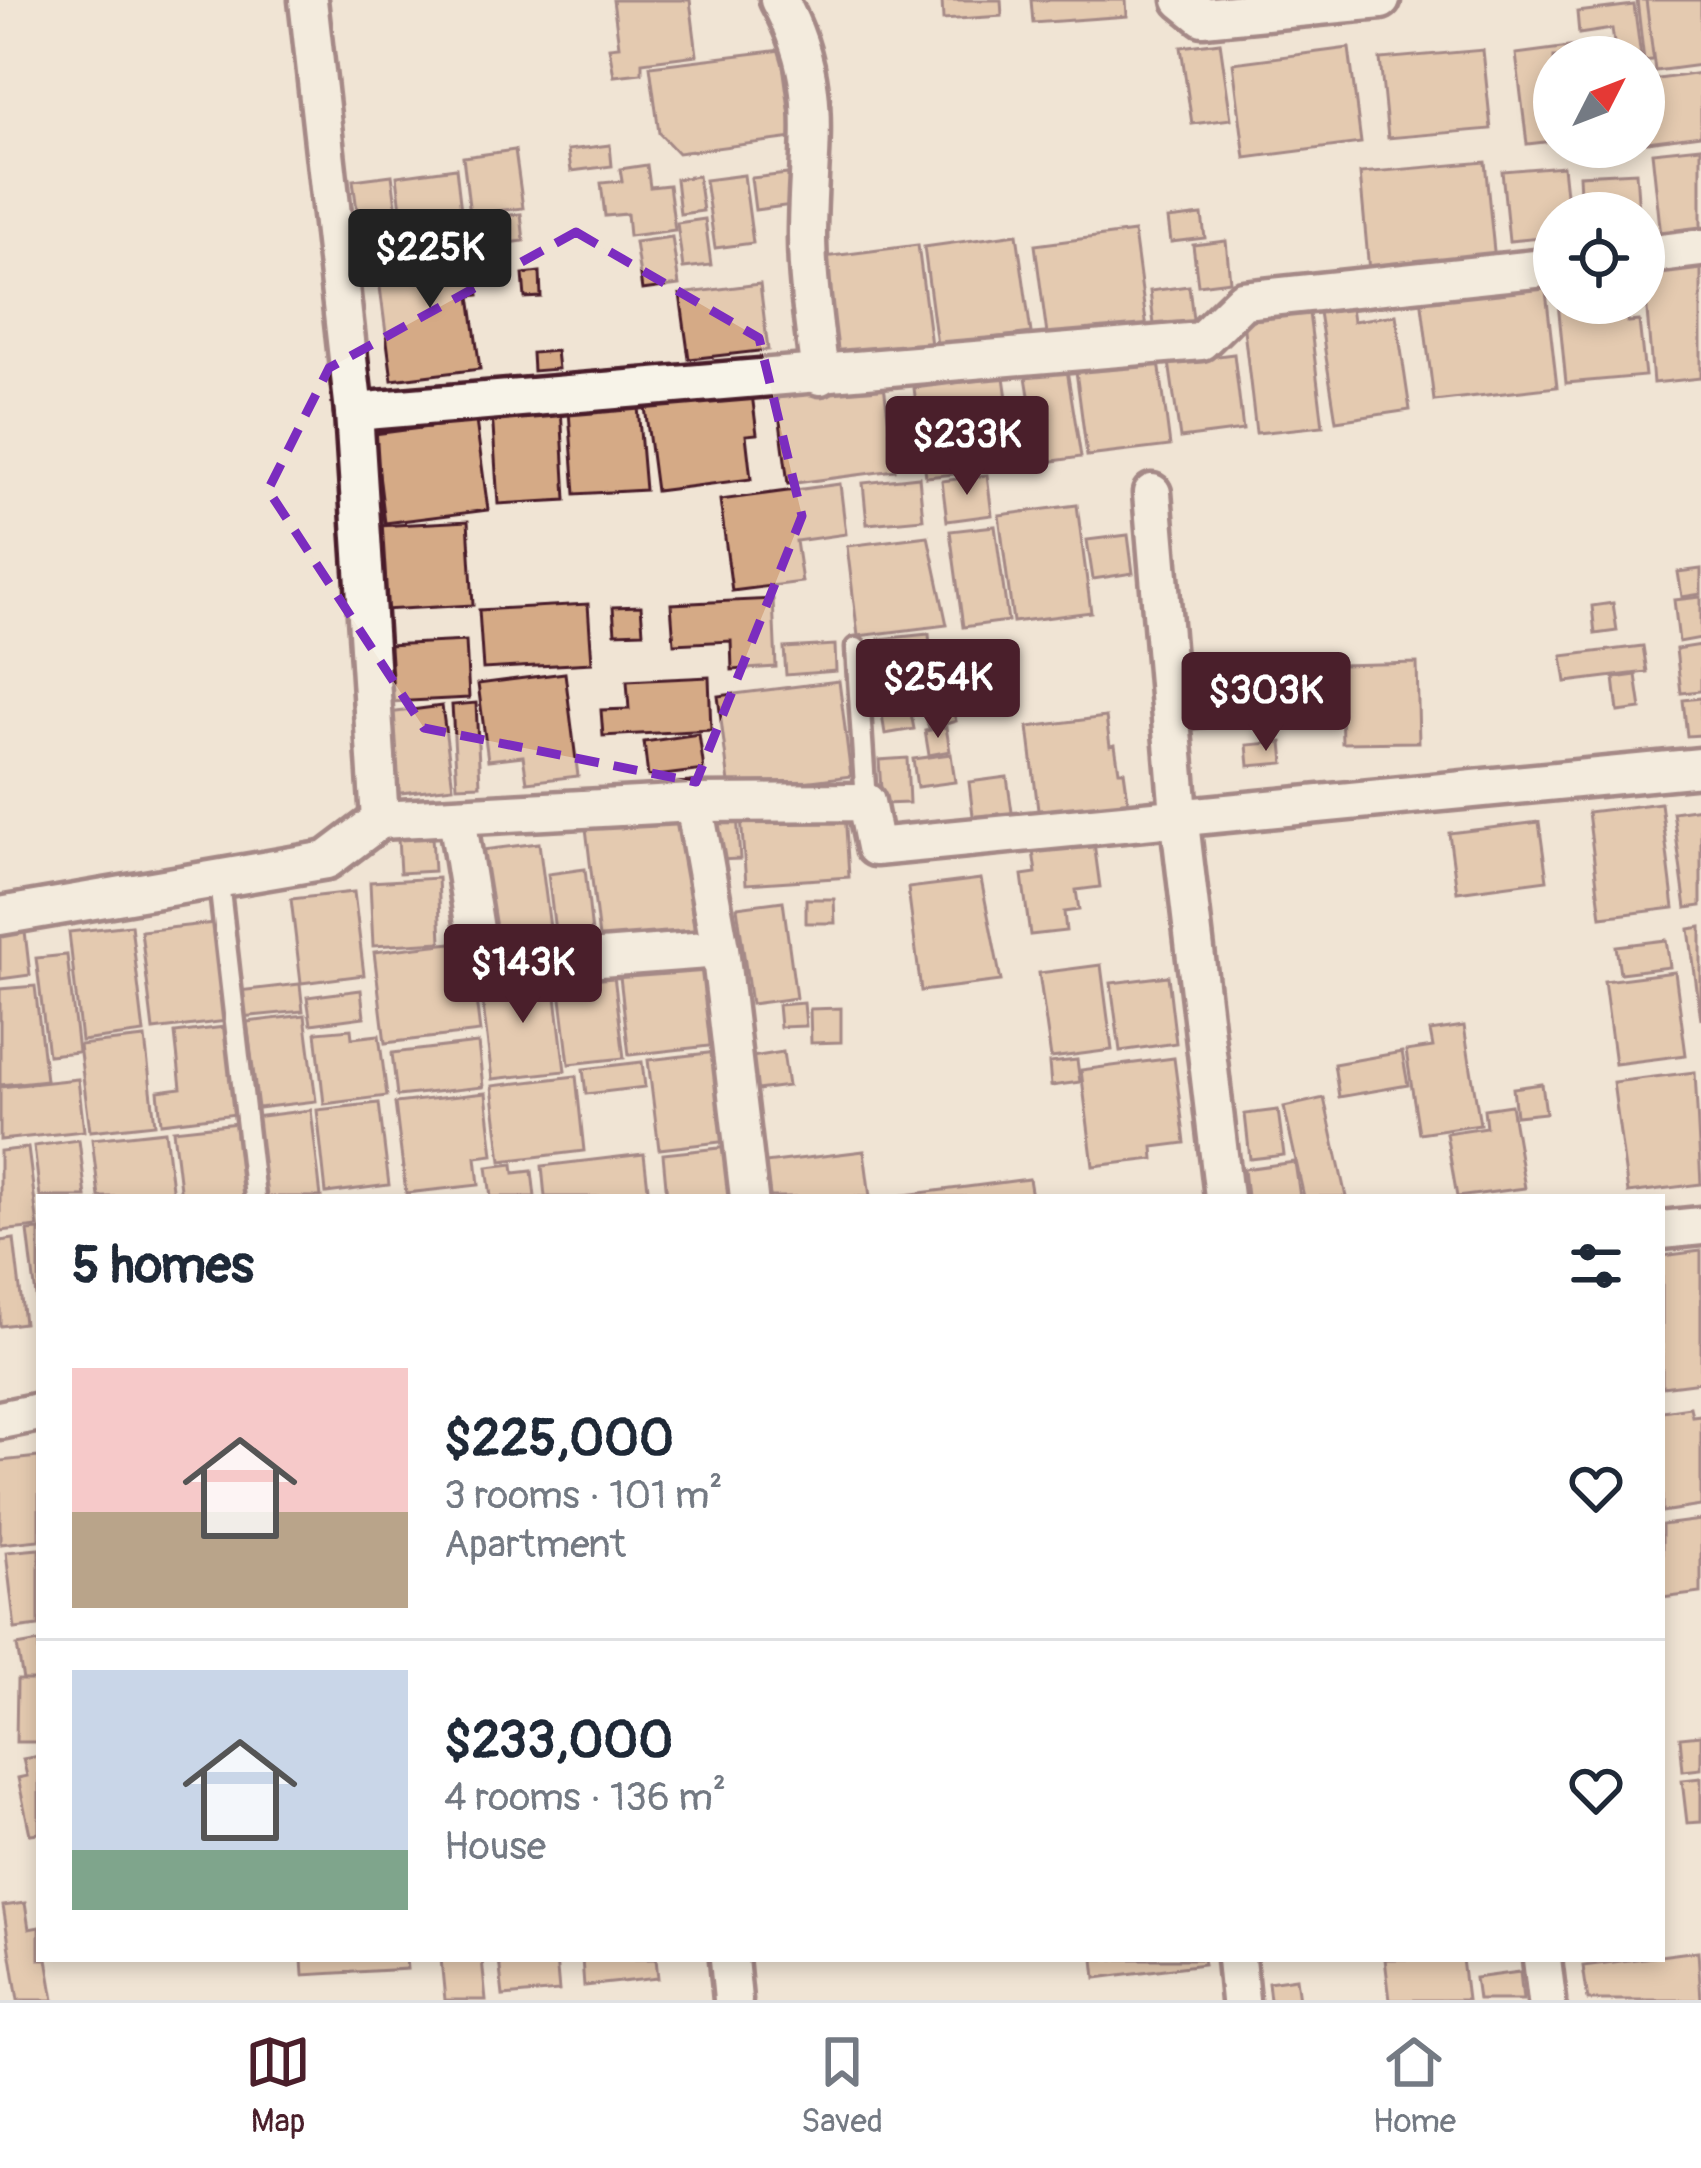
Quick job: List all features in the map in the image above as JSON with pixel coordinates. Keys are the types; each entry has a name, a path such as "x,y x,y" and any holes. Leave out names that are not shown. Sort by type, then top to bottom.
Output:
{"street":[{"path":"308,0 354,412 380,820"},
{"path":"778,0 796,32 812,81 807,241 820,376"},
{"path":"1182,0 1203,17 1382,0"},
{"path":"1665,252 1701,248"},
{"path":"354,412 1201,341 1243,300 1533,269"},
{"path":"1152,493 1179,814 1224,1194"},
{"path":"0,916 327,860 380,820 694,802 866,802 875,847 1701,766"},
{"path":"694,802 721,949 749,1194"},
{"path":"457,817 481,967 721,949"},
{"path":"1665,1230 1701,1226"},
{"path":"0,1420 36,1413"},
{"path":"729,1962 733,2000"},
{"path":"1236,1962 1240,2000"},
{"path":"1543,1962 1547,2000"}],"lane":[{"path":"856,648 866,802"},
{"path":"219,882 255,1194"}],"highlighted area":[{"path":"576,232 759,338 802,516 696,782 424,728 268,490 329,368"}],"building":[{"path":"613,0 690,0 697,55 642,62 642,73 614,76 609,47 619,46"},
{"path":"942,0 1001,0 1002,16 943,20"},
{"path":"1031,0 1126,0 1127,16 1033,23"},
{"path":"1637,0 1689,0 1696,54 1665,58 1665,36 1641,36"},
{"path":"1646,0 1701,0 1701,65 1665,70 1665,36 1651,36"},
{"path":"1634,5 1638,36 1613,36 1612,29 1579,34 1577,12"},
{"path":"1220,42 1231,119 1192,124 1181,47"},
{"path":"1349,48 1361,143 1245,158 1233,63"},
{"path":"781,50 793,138 678,153 659,133 650,66"},
{"path":"1483,50 1491,129 1388,138 1380,59"},
{"path":"1533,52 1533,143 1527,144 1516,54"},
{"path":"1701,73 1701,135 1665,140 1665,78"},
{"path":"610,145 612,166 571,171 568,150"},
{"path":"1701,147 1701,232 1665,236 1665,192 1656,192 1654,168 1665,168 1665,151"},
{"path":"515,150 523,208 470,214 463,157"},
{"path":"1485,162 1495,261 1369,271 1360,173"},
{"path":"647,165 650,187 669,185 675,230 629,236 627,214 605,216 601,183 622,181 620,169"},
{"path":"456,168 463,228 404,235 397,176"},
{"path":"1563,168 1566,192 1533,192 1533,239 1509,241 1502,171"},
{"path":"1636,172 1637,192 1580,192 1579,175"},
{"path":"788,174 792,205 755,210 751,178"},
{"path":"392,175 400,236 361,241 353,180"},
{"path":"744,175 753,243 715,248 705,180"},
{"path":"698,176 703,211 680,214 676,179"},
{"path":"521,214 524,241 485,246 482,218"},
{"path":"1202,215 1205,238 1171,242 1168,219"},
{"path":"705,219 711,265 683,268 677,223"},
{"path":"1134,232 1147,329 1048,342 1035,245"},
{"path":"1017,234 1031,333 937,345 924,247"},
{"path":"672,237 679,285 642,290 635,242"},
{"path":"1226,241 1230,281 1198,285 1193,245"},
{"path":"473,244 479,295 470,296 480,369 392,380 376,256"},
{"path":"918,245 931,345 837,357 824,257"},
{"path":"1701,267 1701,378 1653,383 1648,324 1665,324 1665,271"},
{"path":"540,272 541,297 525,298 523,274"},
{"path":"760,284 768,350 689,359 680,294"},
{"path":"1533,284 1533,324 1550,324 1557,387 1434,401 1421,297"},
{"path":"1189,286 1194,328 1155,333 1150,291"},
{"path":"1351,307 1353,321 1396,315 1410,410 1336,421 1319,312"},
{"path":"1309,313 1323,426 1256,433 1243,321"},
{"path":"1560,324 1639,324 1645,376 1566,383"},
{"path":"556,351 558,369 533,371 532,353"},
{"path":"1234,354 1243,430 1180,438 1169,362"},
{"path":"1159,361 1170,446 1087,456 1076,371"},
{"path":"1067,370 1081,457 1026,465 1021,434 1035,432 1026,377"},
{"path":"1004,377 1009,413 985,416 987,434 921,442 914,388"},
{"path":"884,385 895,470 788,484 777,398"},
{"path":"752,394 757,434 746,435 751,479 656,491 645,407"},
{"path":"561,407 566,500 498,504 492,411"},
{"path":"638,407 645,490 575,494 569,411"},
{"path":"1015,419 1020,467 926,477 923,449 991,442 989,422"},
{"path":"476,421 488,510 385,523 374,434"},
{"path":"987,475 992,515 947,521 942,481"},
{"path":"919,477 923,519 867,524 863,483"},
{"path":"840,484 846,534 796,541 802,582 732,591 720,500"},
{"path":"1077,505 1091,612 1013,622 999,515"},
{"path":"468,521 473,605 383,610 378,526"},
{"path":"995,526 1008,621 963,627 950,531"},
{"path":"1128,535 1133,573 1093,579 1087,540"},
{"path":"928,536 947,625 858,636 847,546"},
{"path":"1701,569 1701,594 1682,597 1678,572"},
{"path":"1701,597 1701,638 1679,642 1674,600"},
{"path":"773,599 776,667 732,670 731,641 674,644 671,604"},
{"path":"1613,603 1617,631 1595,634 1592,606"},
{"path":"588,604 592,663 483,669 479,610"},
{"path":"641,606 643,632 615,633 613,607"},
{"path":"929,634 931,657 882,662 879,639"},
{"path":"466,641 469,698 390,702 387,645"},
{"path":"835,645 836,671 786,675 784,648"},
{"path":"1701,645 1701,691 1681,693 1676,649"},
{"path":"1643,646 1647,672 1566,682 1562,656"},
{"path":"1257,660 1260,683 1212,689 1209,667"},
{"path":"1417,663 1419,742 1342,743 1340,665"},
{"path":"1204,669 1212,727 1188,730 1180,672"},
{"path":"565,673 578,776 527,782 523,756 488,760 478,684"},
{"path":"1636,675 1641,709 1618,712 1614,678"},
{"path":"902,676 906,694 886,698 883,679"},
{"path":"709,677 711,730 603,736 601,710 629,709 627,681"},
{"path":"839,681 851,776 730,791 718,696"},
{"path":"1701,698 1701,735 1687,736 1683,700"},
{"path":"950,699 956,721 929,729 923,706"},
{"path":"476,703 480,785 457,786 452,705"},
{"path":"909,703 914,729 885,734 881,708"},
{"path":"442,706 453,787 392,794 381,714"},
{"path":"1106,717 1110,746 1115,745 1119,771 1124,771 1129,807 1039,818 1028,727"},
{"path":"946,727 950,751 929,755 925,731"},
{"path":"699,734 704,770 648,777 644,742"},
{"path":"1282,742 1284,763 1249,766 1247,745"},
{"path":"951,754 955,782 917,787 913,759"},
{"path":"907,758 909,803 882,804 879,760"},
{"path":"1007,777 1013,819 974,824 969,782"},
{"path":"1661,803 1674,908 1601,917 1588,812"},
{"path":"1701,808 1701,906 1686,908 1673,812"},
{"path":"845,811 849,877 746,884 741,817"},
{"path":"737,815 740,859 717,860 714,816"},
{"path":"680,817 696,944 601,955 586,828"},
{"path":"1539,822 1547,880 1457,892 1449,833"},
{"path":"432,836 434,871 400,873 398,838"},
{"path":"539,843 553,951 487,958 474,851"},
{"path":"1094,843 1100,887 1076,890 1079,910 1064,912 1066,931 1030,935 1022,875 1036,873 1033,851"},
{"path":"585,869 593,943 557,948 548,874"},
{"path":"438,878 441,942 373,946 370,882"},
{"path":"981,879 1001,981 921,991 908,888"},
{"path":"354,892 364,975 301,983 291,899"},
{"path":"806,899 834,899 835,923 806,923"},
{"path":"783,901 796,998 751,1004 737,907"},
{"path":"215,923 227,1021 153,1030 141,931"},
{"path":"131,925 144,1033 81,1041 69,932"},
{"path":"1701,927 1701,1020 1689,929"},
{"path":"25,932 30,975 0,979 0,935"},
{"path":"1666,940 1670,967 1620,973 1616,946"},
{"path":"469,941 480,1032 385,1043 374,952"},
{"path":"67,955 78,1052 48,1055 36,958"},
{"path":"708,958 718,1045 629,1055 619,968"},
{"path":"1101,965 1112,1050 1051,1058 1039,973"},
{"path":"613,967 624,1058 569,1064 558,974"},
{"path":"553,972 565,1071 492,1079 480,980"},
{"path":"1675,972 1686,1055 1615,1064 1604,981"},
{"path":"1168,976 1176,1043 1120,1051 1111,983"},
{"path":"300,984 303,1011 240,1017 238,991"},
{"path":"35,986 46,1080 0,1085 0,989"},
{"path":"361,990 364,1017 311,1024 307,997"},
{"path":"804,1003 806,1026 780,1027 778,1005"},
{"path":"841,1008 841,1042 811,1043 810,1009"},
{"path":"305,1015 316,1101 258,1108 247,1022"},
{"path":"1464,1026 1480,1124 1419,1133 1406,1051 1433,1047 1430,1031"},
{"path":"225,1027 236,1114 161,1123 158,1091 181,1088 175,1033"},
{"path":"351,1029 352,1038 379,1035 387,1096 324,1104 316,1032"},
{"path":"145,1038 155,1124 90,1131 79,1045"},
{"path":"478,1043 483,1087 397,1096 392,1053"},
{"path":"717,1052 729,1141 659,1149 648,1060"},
{"path":"783,1052 788,1086 757,1090 752,1057"},
{"path":"1402,1052 1408,1085 1339,1097 1334,1064"},
{"path":"1174,1058 1185,1143 1153,1147 1154,1159 1093,1166 1081,1070"},
{"path":"1077,1060 1080,1082 1051,1086 1049,1063"},
{"path":"642,1062 645,1087 586,1094 583,1069"},
{"path":"1695,1072 1701,1184 1628,1193 1613,1082"},
{"path":"576,1076 584,1151 501,1161 492,1086"},
{"path":"78,1079 84,1131 0,1140 0,1087"},
{"path":"1542,1084 1546,1113 1516,1116 1513,1088"},
{"path":"486,1093 493,1155 476,1157 479,1185 406,1193 395,1103"},
{"path":"1324,1098 1345,1194 1303,1194 1284,1107"},
{"path":"379,1103 389,1185 326,1193 317,1110"},
{"path":"1511,1105 1525,1188 1456,1194 1446,1133 1486,1127 1484,1109"},
{"path":"311,1110 321,1194 262,1194 253,1117"},
{"path":"1278,1110 1284,1155 1250,1159 1245,1114"},
{"path":"238,1123 248,1194 181,1194 173,1130"},
{"path":"165,1131 173,1194 99,1194 92,1139"},
{"path":"79,1140 86,1194 40,1194 34,1146"},
{"path":"729,1147 735,1194 667,1194 663,1154"},
{"path":"28,1148 36,1227 0,1231 0,1151"},
{"path":"864,1151 870,1194 770,1194 765,1163"},
{"path":"644,1154 649,1194 545,1194 542,1166"},
{"path":"1295,1162 1300,1194 1247,1194 1244,1169"},
{"path":"513,1164 514,1173 532,1171 535,1194 491,1194 487,1167"},
{"path":"1029,1179 1032,1194 912,1194"},
{"path":"36,1230 36,1297 28,1231"},
{"path":"14,1239 24,1323 0,1326 0,1241"},
{"path":"1701,1251 1701,1382 1665,1387 1665,1256"},
{"path":"1690,1407 1692,1416 1701,1415 1701,1506 1665,1512 1665,1411"},
{"path":"36,1457 36,1540 0,1544 0,1461"},
{"path":"1701,1520 1701,1593 1665,1598 1665,1525"},
{"path":"36,1549 36,1626 15,1629 6,1552"},
{"path":"36,1643 36,1708 28,1709 17,1646"},
{"path":"17,1680 36,1680 36,1742 16,1742"},
{"path":"1701,1735 1701,1769 1683,1771 1680,1737"},
{"path":"36,1757 36,1833 30,1834 18,1778 27,1776 23,1759"},
{"path":"1701,1778 1701,1822 1687,1823 1682,1780"},
{"path":"25,1903 29,1929 36,1928 36,1962 48,1962 54,2000 18,2000 3,1906"},
{"path":"1698,1951 1701,2000 1588,2000 1583,1966 1665,1962 1665,1955"},
{"path":"302,1962 406,1962 407,1969 303,1975"},
{"path":"441,1962 482,1962 486,2000 445,2000"},
{"path":"499,1962 556,1962 559,1991 503,1996"},
{"path":"582,1962 656,1962 658,1978 584,1986"},
{"path":"1094,1962 1204,1964 1096,1978"},
{"path":"1385,1962 1462,1962 1467,2000 1390,2000"},
{"path":"1520,1972 1523,2000 1478,2000 1475,1978"},
{"path":"1296,1978 1299,2000 1270,2000 1268,1982"}]}
